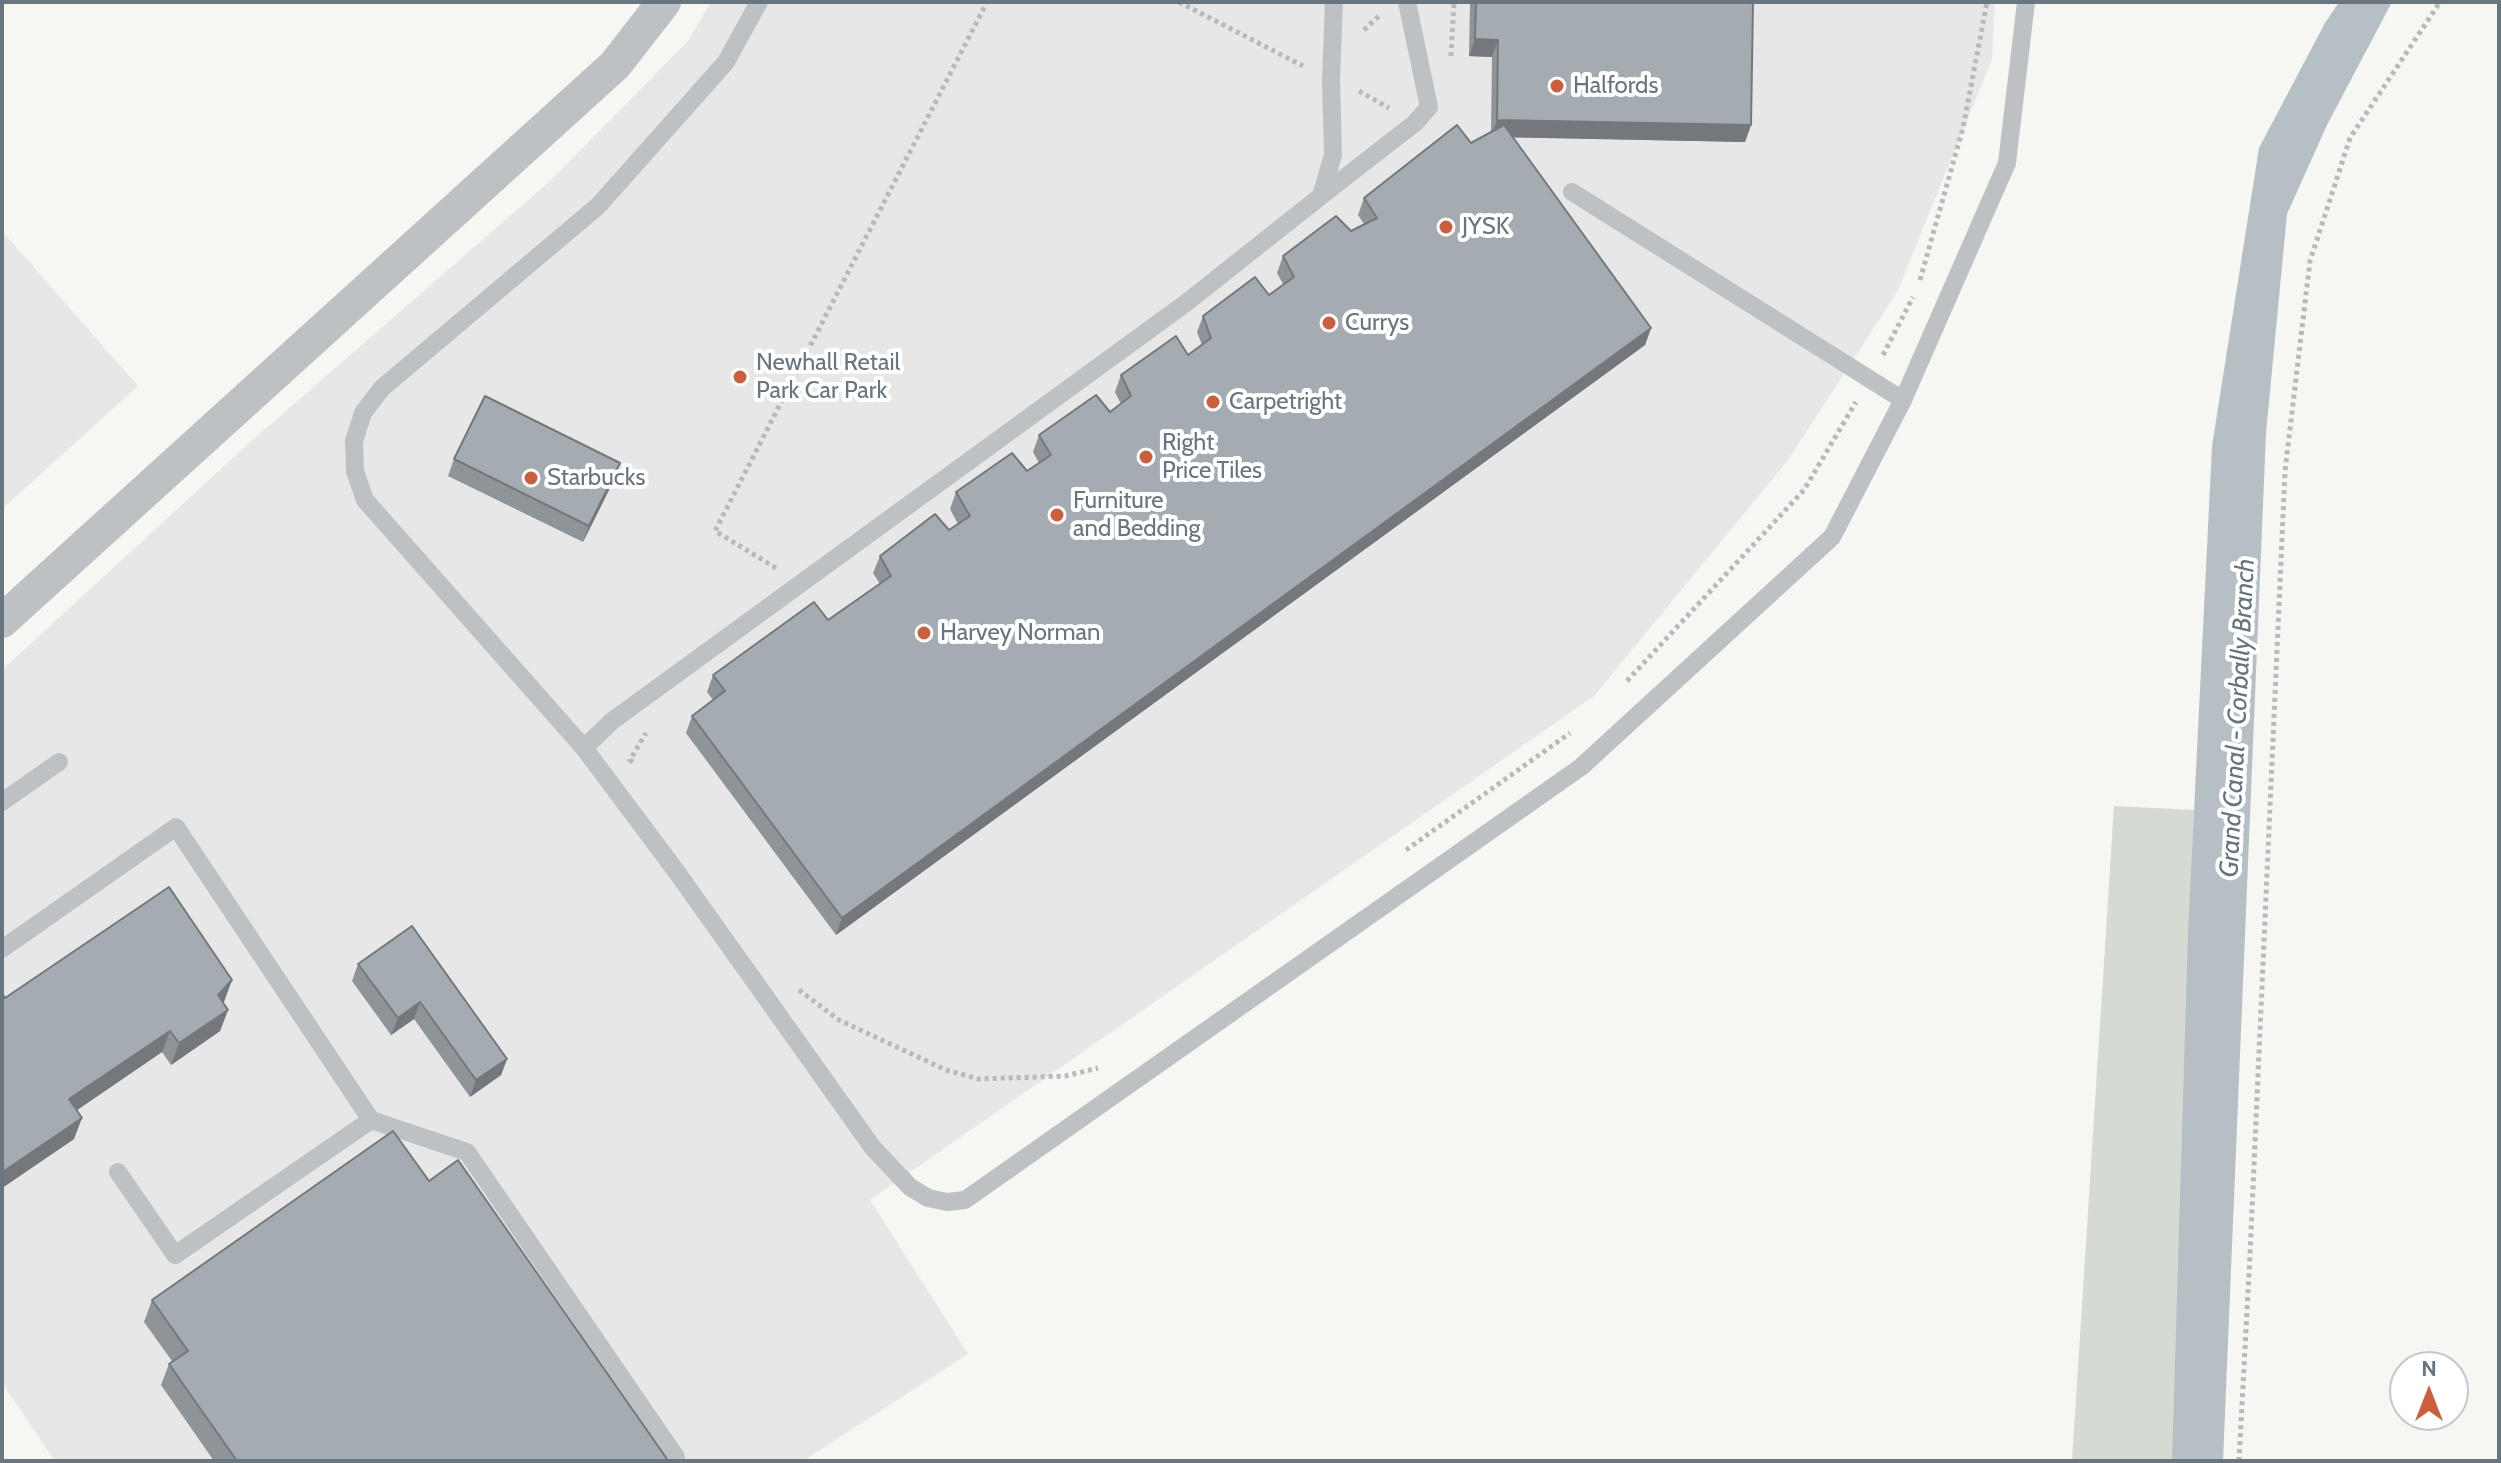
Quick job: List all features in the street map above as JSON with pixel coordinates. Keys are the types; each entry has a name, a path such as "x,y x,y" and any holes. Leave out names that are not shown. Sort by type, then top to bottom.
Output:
{"street":[{"path":"5,618 615,65 664,2"}],"lane":[{"path":"759,2 726,62 598,206 382,388 363,413 354,441 355,471 365,500 584,748 676,871 873,1148 910,1187 947,1202 965,1200 1581,767 1832,537 1903,400 2007,163 2026,2"},
{"path":"1321,196 1333,155 1331,80 1334,2"},
{"path":"584,748 612,721 1186,303 1415,123 1429,107 1407,2"},
{"path":"1572,192 1903,400"},
{"path":"2,802 59,762"},
{"path":"2,949 176,827 371,1120 467,1152 676,1457"},
{"path":"118,1172 175,1255 371,1120"}],"path":[{"path":"801,583 715,531 987,2"},
{"path":"1450,62 1454,2"},
{"path":"1626,682 1804,490 1870,379 1919,284 1963,128 1987,2"},
{"path":"2239,1461 2285,471 2310,261 2350,138 2440,2"},
{"path":"1363,44 1364,28 1386,11"},
{"path":"1359,91 1360,75"},
{"path":"1406,850 1582,725"},
{"path":"640,772 630,760 647,731"},
{"path":"790,978 799,991 839,1020 946,1070 979,1079 1065,1076 1106,1066"}],"shaded area":[{"path":"711,2 1995,2 1992,59 1897,292 1788,460 1594,696 870,1200 968,1354 803,1461 55,1461 2,1383 2,670 248,444 549,182 688,41"},
{"path":"2,231 138,386 2,509"},
{"path":"2114,806 2194,810 2173,1461 2072,1461"}],"water":[{"name":"Grand Canal - Corbally Branch","path":"2339,2 2392,2 2327,125 2287,214 2266,433 2223,1461 2172,1461 2188,933 2212,446 2259,148"}],"building":[{"path":"1476,2 1753,2 1751,125 1497,120 1498,40 1475,39"},
{"path":"1457,125 1471,143 1504,125 1651,328 842,918 692,716 725,691 713,675 814,602 828,620 891,576 880,556 935,514 949,530 970,516 956,492 1012,453 1027,471 1051,455 1039,435 1096,395 1110,412 1131,396 1121,375 1176,336 1188,355 1211,338 1203,316 1255,277 1269,295 1294,277 1283,256 1336,216 1351,231 1377,218 1364,198"},
{"name":"Starbucks","path":"485,396 620,463 589,526 454,459"},
{"path":"169,887 232,980 218,995 228,1010 179,1043 170,1031 69,1099 82,1118 4,1171 2,993 5,998"},
{"path":"412,926 507,1059 476,1080 420,1002 398,1018 358,964"},
{"path":"393,1131 429,1181 458,1160 667,1459 237,1461 169,1364 188,1351 152,1300"}],"place":[{"name":"Halfords","path":"1557,86"},
{"name":"JYSK","path":"1446,227"},
{"name":"Currys","path":"1329,323"},
{"name":"Newhall Retail Park Car Park","path":"740,377"},
{"name":"Carpetright","path":"1213,402"},
{"name":"Right Price Tiles","path":"1146,457"},
{"name":"Starbucks","path":"531,478"},
{"name":"Furniture and Bedding","path":"1057,515"},
{"name":"Harvey Norman","path":"924,633"}]}
